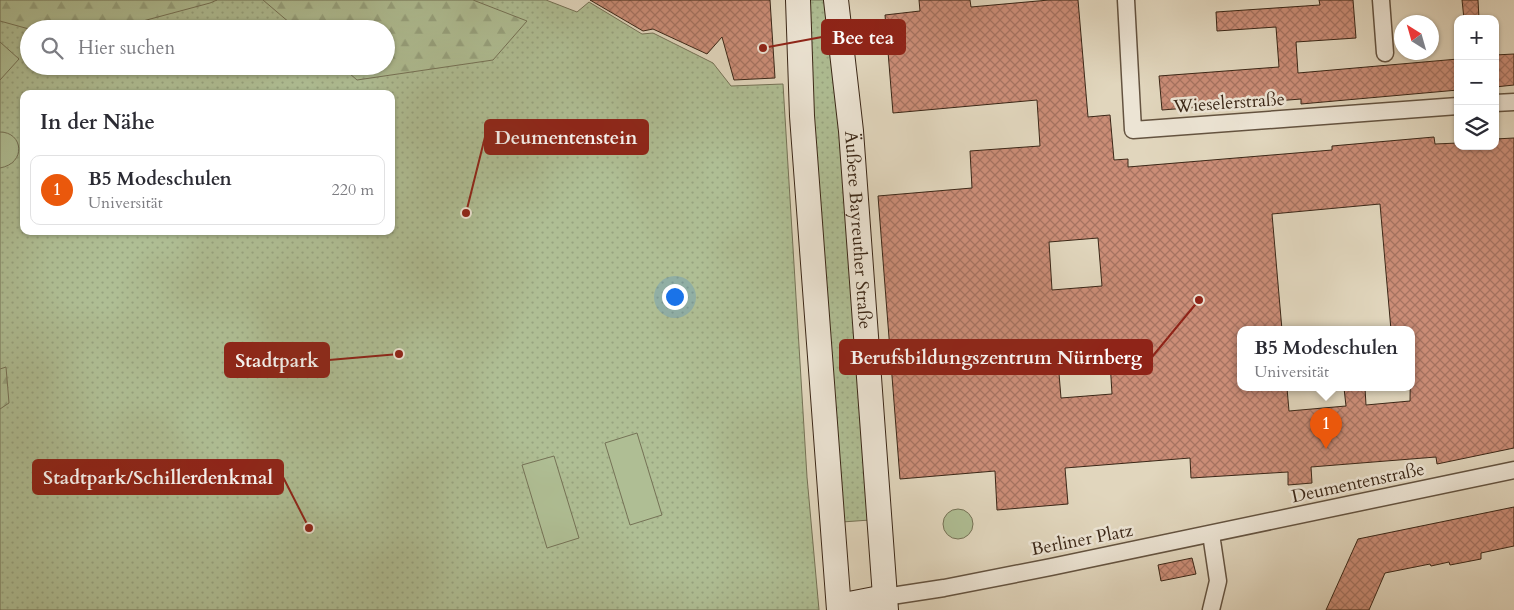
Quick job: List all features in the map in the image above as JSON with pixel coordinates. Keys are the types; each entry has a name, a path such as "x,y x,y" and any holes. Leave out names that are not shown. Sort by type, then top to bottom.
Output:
{"main road":[{"path":"798,0 802,116 839,608 886,603"},
{"name":"Äußere Bayreuther Straße","path":"836,0 851,131 886,603"}],"street":[{"name":"Wieselerstraße","path":"1126,0 1133,130 1454,106"},
{"path":"1381,0 1385,53"},
{"path":"1499,103 1514,102"},
{"name":"Deumentenstraße","path":"1211,534 1514,470"},
{"name":"Berliner Platz","path":"886,603 944,588 1211,534"},
{"path":"1211,534 1218,581 1213,609"}],"green space":[{"path":"0,0 546,0 577,12 589,2 642,34 653,33 713,63 731,86 783,84 807,477 819,610 0,610"},
{"path":"0,0 217,0 147,20 20,20 20,27 0,21"},
{"path":"263,0 473,0 527,21 493,60 395,74 395,20 286,20"},
{"path":"807,0 825,0 837,91 848,254 870,520 842,522 811,107"},
{"path":"0,42 19,59 0,80"},
{"path":"351,75 391,75 357,80"},
{"path":"0,132 8,133 13,137 19,148 15,160 9,165 0,168"},
{"path":"6,367 9,403 0,409 0,369"},
{"path":"637,433 662,515 630,525 605,443"},
{"path":"554,456 579,538 547,548 522,465"},
{"path":"958,509 968,514 973,524 968,534 958,539 948,534 943,524 948,514"}],"building":[{"path":"590,0 770,0 775,78 734,80 722,37 707,54 653,29 643,31"},
{"path":"919,0 970,0 971,7 1049,0 1078,0 1088,117 1110,115 1114,160 1128,159 1128,167 1332,150 1332,146 1434,137 1435,144 1454,143 1454,150 1499,150 1499,139 1514,138 1514,448 1437,464 1436,457 1311,467 1312,483 1288,485 1288,472 1191,478 1190,458 1065,468 1068,504 997,510 995,471 900,479 878,196 972,188 970,151 1040,146 1037,100 893,113 885,15 920,11","holes":["1380,204 1391,326 1415,326 1415,391 1410,391 1410,401 1366,405 1365,391 1344,391 1346,406 1289,411 1287,391 1237,391 1237,326 1282,326 1272,214","1098,238 1102,286 1052,290 1049,242","1109,345 1112,394 1061,398 1057,349"]},
{"path":"1319,0 1353,0 1356,38 1296,42 1298,73 1454,59 1454,90 1301,104 1301,99 1162,110 1159,76 1279,67 1276,27 1217,31 1216,12 1320,5"},
{"path":"1462,0 1478,0 1479,15 1464,15"},
{"path":"1514,54 1514,85 1499,87 1499,55"},
{"path":"1514,507 1514,546 1481,553 1481,559 1450,565 1449,562 1431,566 1430,564 1385,573 1369,610 1326,610 1358,539"},
{"path":"1192,558 1196,574 1161,581 1158,565"}],"place":[{"name":"Bee tea","path":"763,48"},
{"name":"Deumentenstein","path":"466,213"},
{"name":"Berufsbildungszentrum Nürnberg","path":"1199,300"},
{"name":"Stadtpark","path":"399,354"},
{"name":"B5 Modeschulen","path":"1326,449"},
{"name":"Stadtpark/Schillerdenkmal","path":"309,528"}]}
